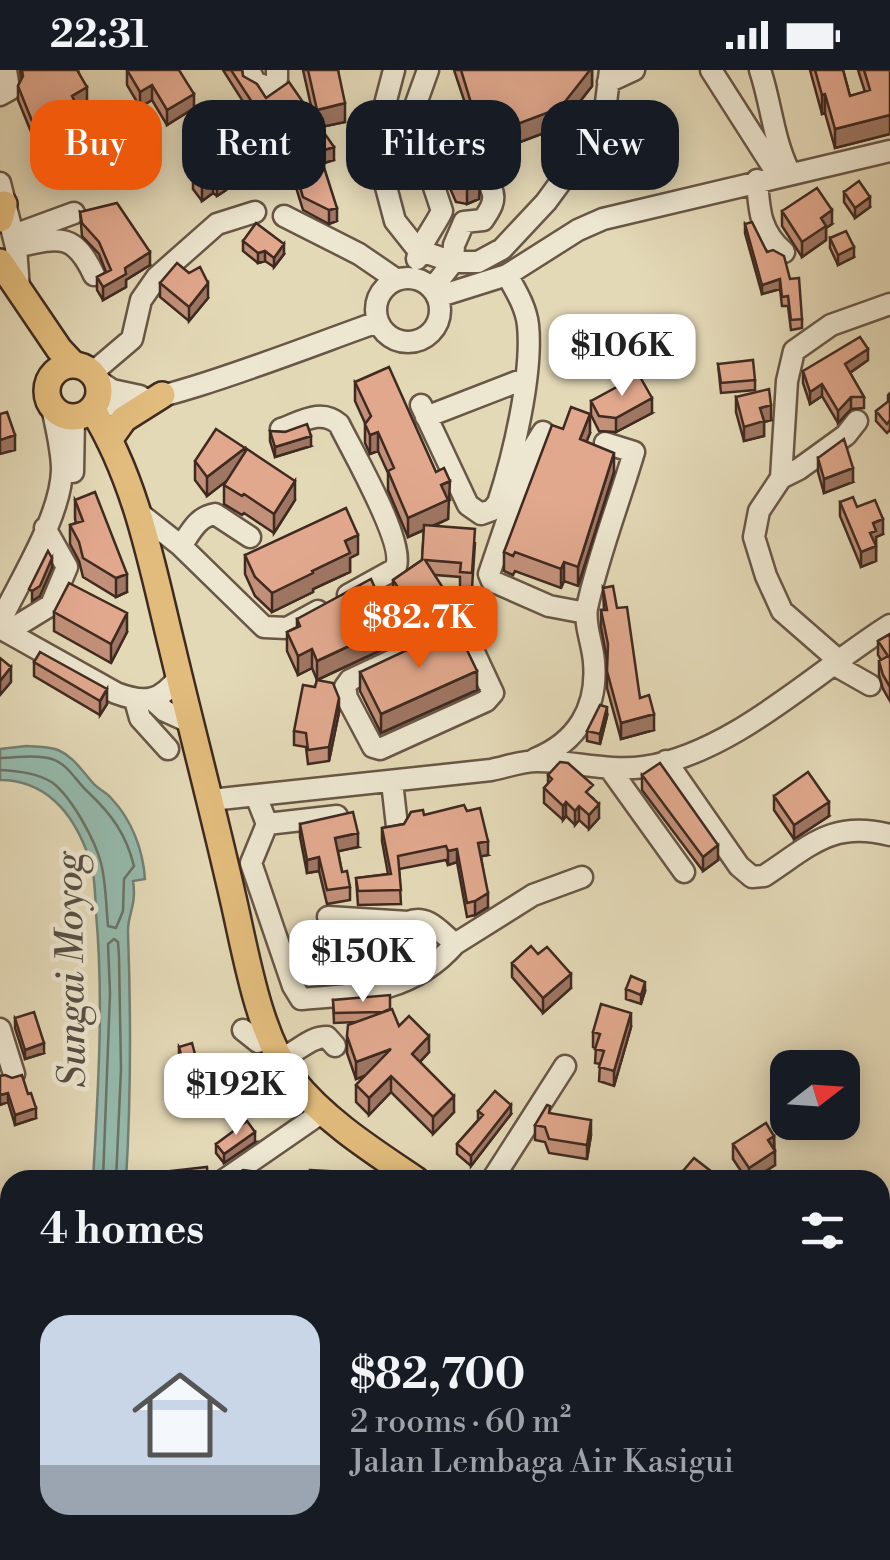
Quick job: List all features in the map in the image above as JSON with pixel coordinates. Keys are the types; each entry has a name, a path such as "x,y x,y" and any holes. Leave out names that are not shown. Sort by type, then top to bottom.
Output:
{"main road":[{"path":"6,248 46,371 110,440 139,513 210,800 239,866 254,984 276,1048 291,1077 324,1111 403,1170"},
{"path":"110,440 124,418 162,396"},
{"path":"76,403 127,480"}],"street":[{"path":"0,95 9,90 6,70"},
{"path":"248,70 255,82 268,88 277,79 277,70"},
{"path":"386,100 394,70"},
{"path":"417,100 428,70"},
{"path":"387,190 395,221 418,250 453,262 478,262 502,250 546,202 587,146 605,111 609,76 634,70"},
{"path":"712,70 784,174"},
{"path":"760,70 784,174"},
{"path":"284,216 421,287 440,308 435,327 420,340 410,342 390,337 378,322 377,301 388,285 421,287 507,274 578,230 604,219 890,151"},
{"path":"756,180 759,216 770,240 784,252"},
{"path":"421,287 418,250 433,232 442,210 435,190"},
{"path":"442,210 464,222 483,220 492,208 492,190"},
{"path":"2,628 48,522 72,485 76,403 128,345 141,300 157,277 218,224 255,212"},
{"path":"6,248 74,214"},
{"path":"421,287 453,262 454,245 464,222"},
{"path":"6,248 48,239 68,240 82,250 94,276"},
{"path":"507,274 528,324 524,379 511,463 498,503 486,513 476,512 468,505 424,411 524,379"},
{"path":"870,685 835,662 782,611 754,537 759,511 780,478 787,381 794,350 831,324 890,304"},
{"path":"76,403 122,393 162,396 378,322"},
{"path":"139,513 181,546 270,630 286,628 395,569 399,554 393,532 339,424 319,415 280,429"},
{"path":"780,478 799,469 846,434 857,421"},
{"path":"543,432 530,453 489,574 492,581 549,606 586,613"},
{"path":"210,800 492,770 532,760 571,738 590,706 594,663 586,613 634,452 605,443"},
{"path":"181,546 198,520 215,514 250,536"},
{"path":"2,628 47,610 62,578 65,562 48,522"},
{"path":"62,578 79,592"},
{"path":"532,760 610,769 649,766 693,753 739,729 890,625"},
{"path":"2,628 116,694 144,700 191,723"},
{"path":"459,629 466,635 493,692 486,701 396,742 380,749 373,747 345,688 350,680 459,629"},
{"path":"144,700 168,692 179,678"},
{"path":"144,700 140,718 168,749"},
{"path":"396,742 397,826"},
{"path":"666,761 739,866 752,877 764,876 825,836 841,830 890,835"},
{"path":"610,769 684,872"},
{"path":"256,796 267,824"},
{"path":"337,816 267,824 239,866 301,999 358,994 413,980 437,964 455,944 533,895 582,876"},
{"path":"328,917 408,922 417,918 430,922 455,944"},
{"path":"283,956 393,944 405,937 408,922"},
{"path":"0,1028 14,1074"},
{"path":"243,1030 258,1042 294,1054 318,1037 327,1037 334,1046"},
{"path":"498,1170 565,1066"},
{"path":"238,1170 324,1111"}],"water":[{"path":"26,746 64,753 118,807 142,857 145,879 133,881 128,927 126,1170 94,1170 100,1013 92,867 81,837 55,801 30,786 0,780 0,749"}],"building":[{"path":"22,70 77,70 87,87 72,96 74,100 30,100 30,116 18,86"},
{"path":"127,70 179,70 194,94 167,110 152,85 140,92"},
{"path":"231,70 242,70 243,76 257,84 266,98 289,82 301,100 251,100"},
{"path":"308,70 338,70 345,103 326,108 326,100 315,100"},
{"path":"461,70 590,70 566,100 541,100 541,115 521,123 521,100 470,100"},
{"path":"815,70 843,70 850,96 870,90 864,70 890,70 890,115 835,129"},
{"path":"326,174 337,208 329,210 303,197 301,190 326,190"},
{"path":"859,181 870,197 855,208 844,192"},
{"path":"817,188 832,210 821,218 826,226 802,242 782,211"},
{"path":"117,203 150,252 125,268 126,274 103,287 97,277 111,270 99,242 82,223 80,212"},
{"path":"752,222 767,252 773,250 784,256 790,279 799,278 802,319 791,320 788,296 782,297 780,279 762,285 745,224"},
{"path":"256,223 284,244 274,258 265,251 258,253 243,241"},
{"path":"846,231 854,247 838,255 830,238"},
{"path":"177,263 189,273 200,267 208,283 189,307 160,283"},
{"path":"860,337 868,349 845,364 864,397 851,397 838,411 822,384 810,392 803,371"},
{"path":"753,360 755,380 721,383 718,364"},
{"path":"389,367 436,472 444,468 450,481 441,485 448,500 408,518 388,471 394,468 378,432 370,435 365,424 371,416 355,382"},
{"path":"639,375 652,398 616,418 599,416 591,401"},
{"path":"769,389 771,405 760,408 764,421 744,427 736,397"},
{"path":"890,400 890,420 887,424 876,411"},
{"path":"571,407 590,414 580,439 614,453 578,567 564,562 561,569 515,552 513,556 504,552 552,425 563,429"},
{"path":"7,412 15,435 0,440 0,414"},
{"path":"307,424 311,436 275,447 270,431 285,432"},
{"path":"216,429 245,448 207,477 195,461"},
{"path":"844,439 853,468 824,479 818,458"},
{"path":"247,449 295,481 274,514 224,485"},
{"path":"95,492 127,574 116,578 83,558 70,525 83,521 75,500"},
{"path":"853,497 857,507 875,500 883,519 873,523 876,531 870,533 876,546 861,552 840,502"},
{"path":"346,508 358,535 345,541 350,553 272,593 255,577 245,555"},
{"path":"424,525 475,529 472,573 460,572 461,563 425,560 452,602 418,618 393,580 422,560"},
{"path":"48,551 52,558 40,586 32,591 29,589"},
{"path":"371,579 392,626 317,661 312,649 298,656 287,632 300,626 297,619"},
{"path":"69,583 127,613 111,644 54,612"},
{"path":"613,586 617,608 627,607 640,698 649,695 654,714 621,723 607,671 608,644 601,610 607,610 603,588"},
{"path":"456,627 477,671 381,714 360,672"},
{"path":"890,634 890,687 879,661 888,656 878,641"},
{"path":"40,652 107,689 100,701 34,662"},
{"path":"0,658 11,667 0,681"},
{"path":"317,680 333,683 339,698 329,747 308,750 306,733 294,731 303,685 315,687"},
{"path":"600,705 607,707 600,734 587,731"},
{"path":"560,762 568,763 593,785 586,792 599,804 589,815 579,806 575,811 566,802 563,806 544,788 552,779 548,775"},
{"path":"660,763 718,845 703,857 642,775"},
{"path":"808,772 829,802 794,825 774,796"},
{"path":"464,805 467,811 480,808 488,841 478,843 488,893 467,903 457,849 448,851 446,846 398,856 401,890 358,891 356,878 391,874 382,828 404,824 411,812 423,810 424,815"},
{"path":"353,812 358,833 335,838 342,872 347,871 350,887 327,890 319,857 307,860 300,824"},
{"path":"531,946 538,954 547,947 571,974 543,998 512,963"},
{"path":"631,976 645,982 641,995 626,989"},
{"path":"390,995 390,1009 383,1012 334,1013 333,1000"},
{"path":"601,1004 631,1013 614,1071 599,1067 604,1051 595,1049 600,1034 593,1032"},
{"path":"392,1009 399,1026 409,1016 429,1036 412,1054 454,1096 433,1117 391,1076 369,1098 356,1085 391,1049 356,1062 347,1036 348,1025"},
{"path":"34,1012 44,1043 25,1050 15,1018"},
{"path":"192,1043 199,1069 186,1073 179,1047"},
{"path":"22,1075 36,1108 15,1115 8,1093 0,1095 0,1076"},
{"path":"495,1091 511,1105 471,1156 457,1144 483,1115 478,1111"},
{"path":"547,1105 549,1113 591,1120 587,1145 549,1139 545,1127 535,1125"},
{"path":"247,1121 255,1132 224,1154 216,1144"},
{"path":"766,1123 770,1130 768,1140 775,1151 749,1168 733,1144"},
{"path":"694,1158 709,1170 684,1170"}],"water label":[{"name":"Sungai Moyog","path":"70,970"}]}
